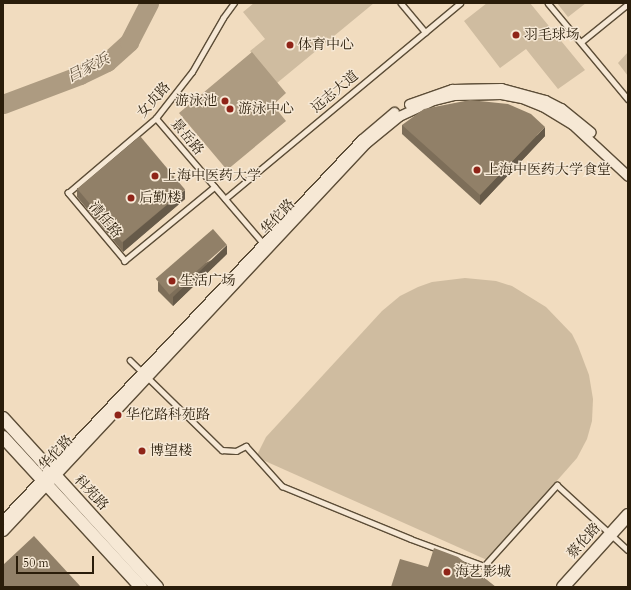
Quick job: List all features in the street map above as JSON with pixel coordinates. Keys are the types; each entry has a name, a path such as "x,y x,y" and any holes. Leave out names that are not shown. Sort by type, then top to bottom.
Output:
{"street":[{"name":"华佗路","path":"144,375 263,243 379,123 414,101 452,89 501,88 545,100 576,119 628,168"},
{"name":"华佗路","path":"3,520 52,473 366,143 394,120 417,107 454,95 477,93 501,94 522,98 542,106 572,124 628,176"},
{"name":"科苑路","path":"3,418 157,587"},
{"name":"科苑路","path":"3,437 141,587"},
{"name":"华佗路","path":"3,531 43,482"},
{"name":"蔡伦路","path":"563,587 628,515"}],"lane":[{"name":"女贞路","path":"68,193 156,118 192,72 223,18 234,3"},
{"path":"402,3 425,32"},
{"name":"远志大道","path":"225,199 460,3"},
{"path":"548,3 628,99"},
{"path":"581,42 628,4"},
{"name":"景岳路","path":"156,118 263,243"},
{"name":"清任路","path":"68,193 125,261 215,187"},
{"path":"130,360 222,450 236,451 246,446 282,486 484,566 557,485 628,550"}],"shaded area":[{"name":"体育中心","path":"254,3 374,3 277,83 250,51 265,39 243,12"},
{"name":"羽毛球场","path":"487,3 530,3 585,70 558,89 526,49 500,68 464,21"},
{"path":"557,3 586,3 568,17"},
{"name":"游泳中心","path":"252,52 286,93 273,105 286,121 227,170 179,113"},
{"path":"628,52 628,76 618,63"},
{"path":"465,278 496,281 512,286 546,307 572,334 589,375 593,399 592,421 587,439 577,458 487,560 256,457 266,437 382,311 400,296 418,287 432,282"}],"building":[{"name":"上海中医药大学食堂","path":"470,100 508,104 531,114 545,127 480,195 402,125 424,109"},
{"name":"后勤楼","path":"140,136 185,190 122,242 77,189"},
{"path":"213,229 227,245 169,295 156,279"},
{"path":"34,536 81,587 3,587 3,565"},
{"name":"海艺影城","path":"434,548 458,557 496,587 391,587 400,559 428,567"}],"waterway":[{"name":"吕家浜","path":"3,104 80,75 107,62 129,42 149,3"}],"place":[{"name":"羽毛球场","path":"516,35"},
{"name":"体育中心","path":"290,45"},
{"name":"游泳池","path":"225,101"},
{"name":"游泳中心","path":"230,109"},
{"name":"上海中医药大学食堂","path":"477,170"},
{"name":"上海中医药大学","path":"155,176"},
{"name":"后勤楼","path":"131,198"},
{"name":"生活广场","path":"172,281"},
{"name":"华佗路科苑路","path":"118,415"},
{"name":"博望楼","path":"142,451"},
{"name":"海艺影城","path":"447,572"}]}
